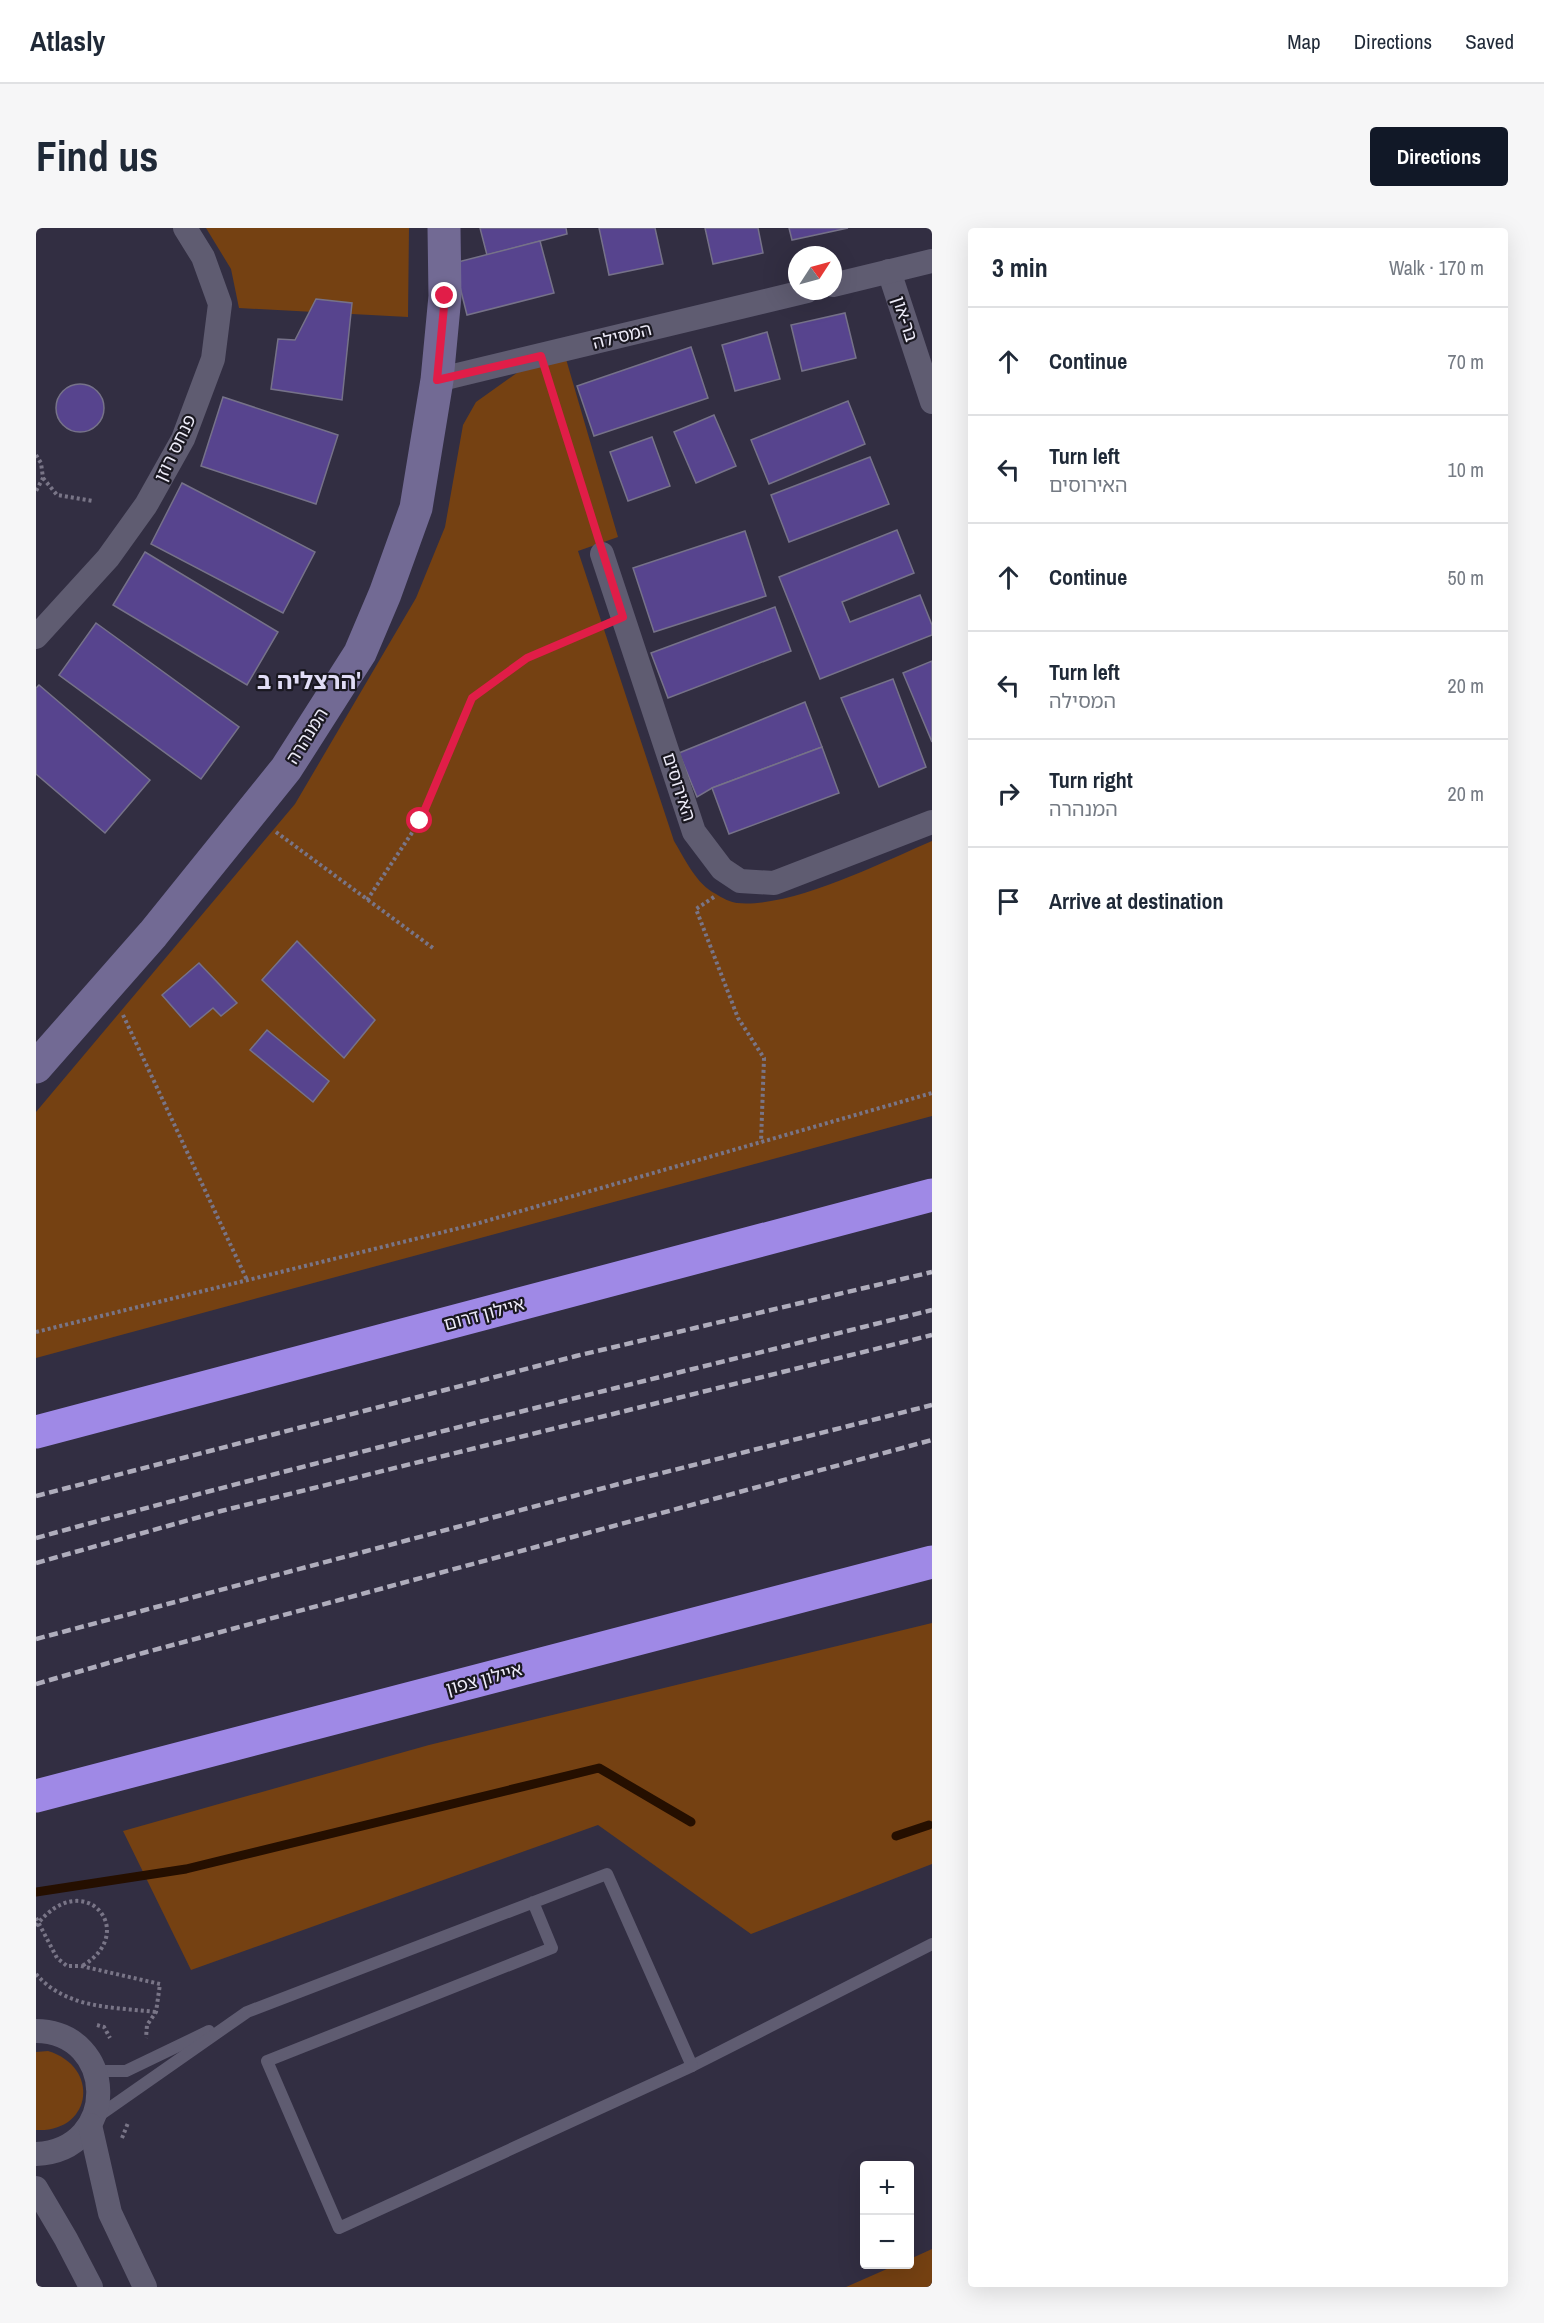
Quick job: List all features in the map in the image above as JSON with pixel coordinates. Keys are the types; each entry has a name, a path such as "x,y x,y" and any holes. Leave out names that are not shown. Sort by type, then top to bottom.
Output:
{"highway":[{"name":"איילון דרום","path":"36,1432 932,1195"},
{"name":"איילון צפון","path":"36,1796 932,1562"}],"street":[{"name":"פנחס רוזן","path":"36,637 108,558 146,505 183,439 213,359 220,304 203,257 185,228"},
{"name":"המנהרה","path":"36,1067 203,875 251,814 286,769 360,653 417,508 437,380 445,296 444,228"},
{"path":"842,283 932,261"},
{"name":"בר-און","path":"889,271 932,402"},
{"name":"המסילה","path":"437,380 788,296"},
{"name":"האירוסים","path":"602,554 694,832 722,869 740,880"},
{"path":"740,880 774,883 932,822"},
{"path":"36,2031 56,2034 72,2042 86,2054 96,2071 99,2091 97,2111 81,2137 66,2148 36,2154"},
{"path":"92,2122 110,2212 145,2287"},
{"path":"36,2188 91,2287"}],"lane":[{"path":"92,2122 246,2012 607,1874 692,2066"},
{"path":"533,1902 552,1948 267,2061 339,2228 692,2066 932,1944"},
{"path":"96,2071 126,2071 235,2019"}],"path":[{"path":"541,356 602,554"},
{"path":"36,455 41,463 44,478 57,495 93,501"},
{"path":"36,491 44,478"},
{"path":"367,900 420,821 472,698 527,658 623,617"},
{"path":"251,814 433,948"},
{"path":"740,880 696,909 738,1018 764,1058 761,1142"},
{"path":"109,985 247,1280"},
{"path":"36,1332 472,1225 932,1093"},
{"path":"36,1926 54,1906 68,1900 81,1900 93,1904 104,1918 108,1932 105,1947 95,1958 81,1966"},
{"path":"36,1918 57,1958 67,1965 81,1966 160,1984 156,2012 72,2000 47,1987 36,1974"},
{"path":"121,2142 127,2124 135,2115"}],"shaded area":[{"path":"206,228 409,228 408,317 239,308 231,269"},
{"path":"566,359 618,537 578,551 674,841 697,878 709,890 729,901 759,903 784,899 836,882 932,841 932,1116 36,1358 36,1112 295,804 416,598 445,527 463,425 476,402 521,370"},
{"path":"932,1623 932,1864 751,1934 598,1825 191,1970 123,1831 429,1745"},
{"path":"48,2051 65,2059 76,2071 82,2084 83,2098 78,2111 69,2121 55,2128 36,2130 36,2052"},
{"path":"932,2249 932,2287 846,2287 887,2269 914,2269 914,2257"}],"building":[{"path":"480,228 566,228 567,234 487,255"},
{"path":"599,228 655,228 663,264 609,275"},
{"path":"705,228 758,228 763,253 713,264"},
{"path":"789,228 848,228 792,240"},
{"path":"540,241 554,293 467,315 454,263"},
{"path":"316,299 352,303 342,400 271,389 278,339 295,340"},
{"path":"845,313 856,358 802,371 791,325"},
{"path":"767,332 780,379 735,391 722,345"},
{"path":"691,347 708,398 594,436 577,386"},
{"path":"75,384 85,384 100,394 104,408 100,422 94,428 85,432 75,432 60,422 56,413 56,403 66,388"},
{"path":"223,397 338,435 316,504 201,466"},
{"path":"848,401 865,444 769,484 751,440"},
{"path":"714,415 736,466 696,483 674,432"},
{"path":"652,437 670,486 628,501 610,452"},
{"path":"870,457 889,504 789,542 771,495"},
{"path":"182,483 315,552 283,613 151,544"},
{"path":"897,530 914,573 842,602 850,622 920,595 932,625 932,635 820,679 779,577"},
{"path":"745,531 766,596 654,632 633,568"},
{"path":"145,552 278,632 247,685 113,605"},
{"path":"775,607 791,651 668,698 651,653"},
{"path":"96,623 239,727 201,779 59,675"},
{"path":"932,661 932,742 903,673"},
{"path":"893,679 926,767 879,787 841,698"},
{"path":"39,685 150,780 105,833 36,774 36,688"},
{"path":"805,702 822,747 712,788 697,797 679,753"},
{"path":"822,747 839,793 729,834 712,788"},
{"path":"297,941 375,1020 344,1058 262,980"},
{"path":"199,963 237,1003 221,1016 213,1008 190,1027 162,995"},
{"path":"267,1030 329,1081 313,1102 250,1050"}],"waterway":[{"path":"36,1892 186,1869 599,1768 691,1822"},
{"path":"896,1836 929,1825"}],"railway":[{"path":"36,1496 576,1356 932,1272"},
{"path":"36,1538 371,1449 932,1310"},
{"path":"36,1563 221,1511 932,1335"},
{"path":"36,1639 630,1481 932,1405"},
{"path":"36,1684 932,1440"}],"district":[{"name":"הרצליה ב'","path":"309,681"}],"route":[{"path":"420,821 472,698 527,658 623,617 541,356 437,380 445,296"}]}
